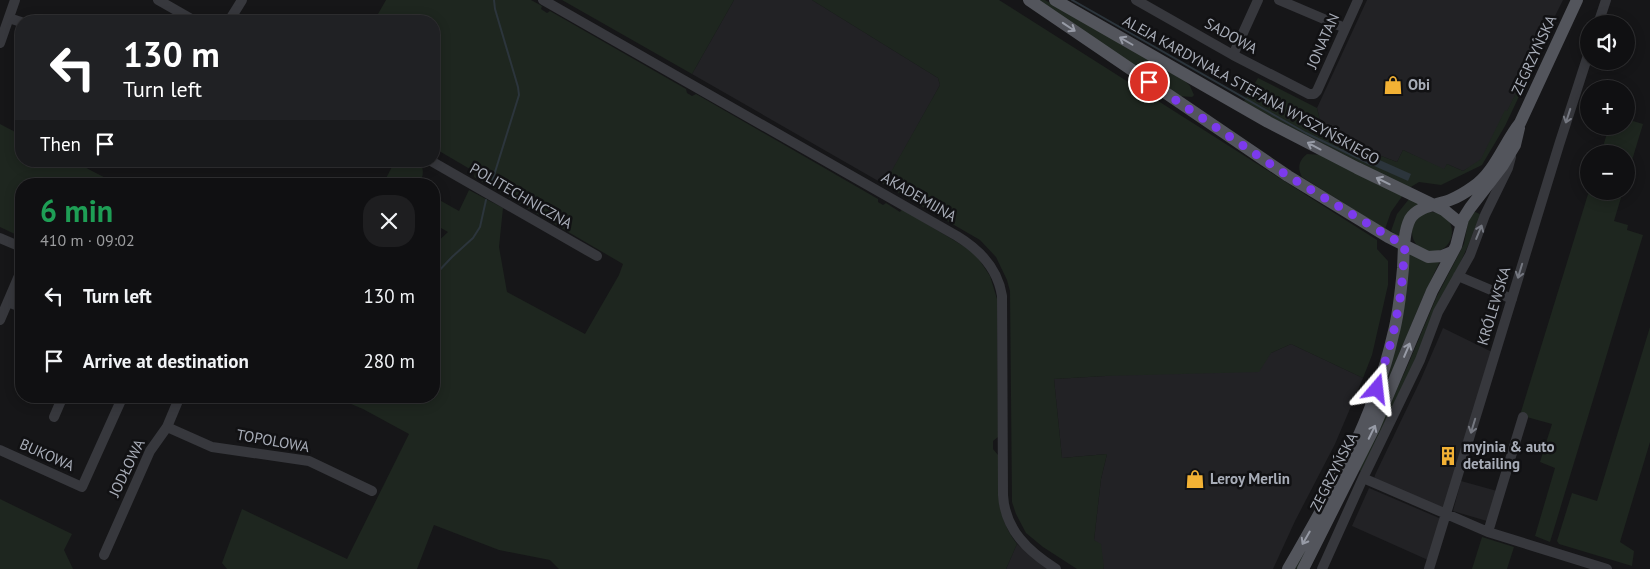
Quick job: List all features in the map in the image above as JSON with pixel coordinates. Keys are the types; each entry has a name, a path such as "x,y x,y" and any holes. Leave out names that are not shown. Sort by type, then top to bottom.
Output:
{"main road":[{"path":"1029,0 1288,176 1405,246 1422,255 1433,257 1452,252 1457,242 1461,224 1450,214 1434,205 1420,210 1409,221 1405,246"},
{"name":"ALEJA KARDYNAŁA STEFANA WYSZYŃSKIEGO","path":"1055,0 1268,122 1434,205"},
{"name":"ZEGRZYŃSKA","path":"1434,205 1452,199 1479,182 1494,163 1520,123 1577,0"},
{"name":"ZEGRZYŃSKA","path":"1461,224 1470,208 1496,175 1513,149 1520,123"},
{"name":"ZEGRZYŃSKA","path":"1288,569 1323,508 1353,448 1377,389 1393,335 1401,293 1405,246"},
{"name":"ZEGRZYŃSKA","path":"1303,569 1374,428 1432,291 1452,252"}],"street":[{"path":"0,43 15,0"},
{"path":"158,0 184,15"},
{"path":"233,15 242,0"},
{"name":"AKADEMIJNA","path":"543,0 957,236 978,250 995,273 1002,296 1003,495 1005,510 1017,536 1033,552 1056,569"},
{"name":"SADOWA","path":"1136,0 1154,4 1233,55 1309,94 1314,94"},
{"path":"1233,55 1258,0"},
{"path":"1279,0 1345,28"},
{"name":"JONATAN","path":"1314,94 1358,0"},
{"path":"1601,15 1606,0"},
{"path":"8,18 15,20"},
{"name":"KRÓLEWSKA","path":"1429,569 1583,70"},
{"path":"1322,569 1363,478 1420,360 1438,312 1470,254 1485,215 1508,168 1513,149"},
{"name":"POLITECHNICZNA","path":"440,166 597,256"},
{"path":"0,238 15,245"},
{"path":"1458,276 1512,299"},
{"path":"0,320 15,285"},
{"path":"8,302 15,305"},
{"path":"54,417 60,403"},
{"name":"BUKOWA","path":"0,450 82,487 120,403"},
{"name":"JODŁOWA","path":"104,555 150,451 167,427 177,403"},
{"path":"1488,532 1523,416"},
{"name":"TOPOLOWA","path":"167,427 212,447 309,461 372,491"},
{"path":"1363,478 1488,532 1607,569"}],"shaded area":[{"path":"386,0 531,0 542,6 541,9 547,13 550,11 686,89 687,93 692,96 696,94 878,199 878,202 883,205 886,203 900,212 902,209 970,250 990,276 997,299 998,437 993,441 993,449 998,455 998,491 1001,512 1004,522 1017,544 1006,569 559,569 550,560 499,550 434,525 417,569 227,569 222,563 242,509 347,559 409,434 349,403 440,403 440,239 448,232 440,227 440,200 459,211 469,190 503,208 499,247 507,292 585,334 619,275 623,264 474,177 475,172 440,152 440,15 377,15"},
{"path":"562,0 734,0 692,74"},
{"path":"734,0 812,0 938,78 940,85 887,180 880,182 692,74"},
{"path":"812,0 999,0 1377,240 1377,249 1388,261 1388,285 1372,355 1363,378 1291,344 1271,353 1259,372 1054,379 1062,458 1107,454 1101,479 1094,540 1101,544 1104,567 1103,569 1077,569 1043,547 1026,533 1012,502 1010,291 1007,280 996,257 980,240 880,182 887,179 940,85 938,78"},
{"path":"1033,0 1045,0 1184,80 1190,86 1194,95 1192,97 1178,96"},
{"path":"1367,0 1563,0 1483,160 1463,171 1447,164 1444,170 1403,150 1397,162 1334,138 1326,133 1320,121 1317,108"},
{"path":"1258,78 1317,108 1323,125 1334,138 1397,162 1403,150 1444,169 1447,164 1463,171 1481,159 1505,110 1507,111 1519,87 1522,86 1523,88 1505,126 1482,165 1441,185 1419,182 1409,188 1243,103"},
{"path":"1635,122 1643,124 1635,150 1635,145 1604,145 1606,135 1635,135"},
{"path":"0,124 15,132 15,167 84,167 106,178 15,178 15,234 0,227"},
{"path":"1307,154 1323,155 1403,195 1391,212 1385,229 1302,177 1300,164"},
{"path":"1375,158 1411,174 1408,181 1372,165"},
{"path":"392,167 422,167 422,178 386,178"},
{"path":"1409,199 1420,204 1401,238 1391,231 1397,214"},
{"path":"1586,200 1620,200 1614,221 1628,225 1627,230 1643,235 1550,542 1535,536 1555,468 1540,462 1552,424 1520,415"},
{"path":"1473,211 1482,215 1364,473 1359,470 1407,367 1436,298 1464,244 1468,222"},
{"path":"1436,212 1443,215 1449,221 1452,232 1451,240 1443,249 1436,252 1428,252 1421,249 1413,240 1412,228 1415,221 1424,213"},
{"path":"1410,253 1421,259 1440,261 1423,297 1356,458 1298,569 1294,569 1353,460 1382,391 1400,323"},
{"path":"1650,327 1650,442 1620,542 1634,551 1632,566 1559,544 1557,541 1572,493 1597,501"},
{"path":"1443,328 1492,352 1444,508 1374,480"},
{"path":"1291,344 1363,378 1335,444 1295,521 1273,569 1103,569 1104,567 1094,540 1101,479 1107,454 1062,458 1054,379 1105,376 1271,353"},
{"path":"1461,481 1497,491 1487,521 1453,511"},
{"path":"1369,488 1439,518 1440,522 1428,560 1352,526"},
{"path":"0,499 72,534 64,550 73,569 0,569"},
{"path":"1482,537 1514,547 1507,569 1472,569"},
{"path":"1017,544 1049,569 1006,569"}],"waterway":[{"path":"491,185 519,95 494,0"},
{"path":"1072,0 1306,133 1372,165"},
{"path":"440,270 473,238 480,227 486,200"}],"place":[{"name":"Obi","path":"1393,85"},
{"name":"myjnia & auto detailing","path":"1448,456"},
{"name":"Leroy Merlin","path":"1195,479"}],"route":[{"path":"1149,82 1288,176 1405,246 1401,293 1393,335 1377,389"}]}
